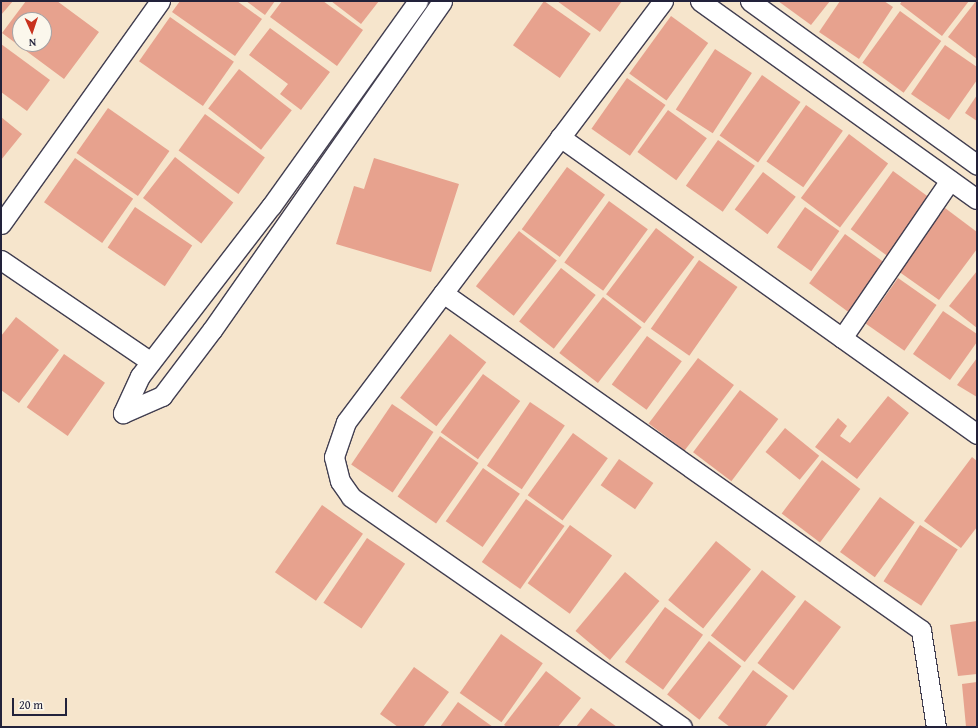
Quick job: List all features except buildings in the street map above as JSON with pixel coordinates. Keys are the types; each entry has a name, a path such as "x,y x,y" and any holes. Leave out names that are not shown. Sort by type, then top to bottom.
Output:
{"street":[{"path":"1,224 160,1"},
{"path":"418,1 271,206 140,376 123,413 162,396 212,330 442,1"},
{"path":"663,1 346,422 334,457 340,481 351,497 682,727"},
{"path":"700,1 977,199"},
{"path":"750,1 977,165"},
{"path":"560,137 977,434"},
{"path":"842,338 950,180"},
{"path":"1,260 151,362"},
{"path":"443,293 921,630 936,727"}]}
